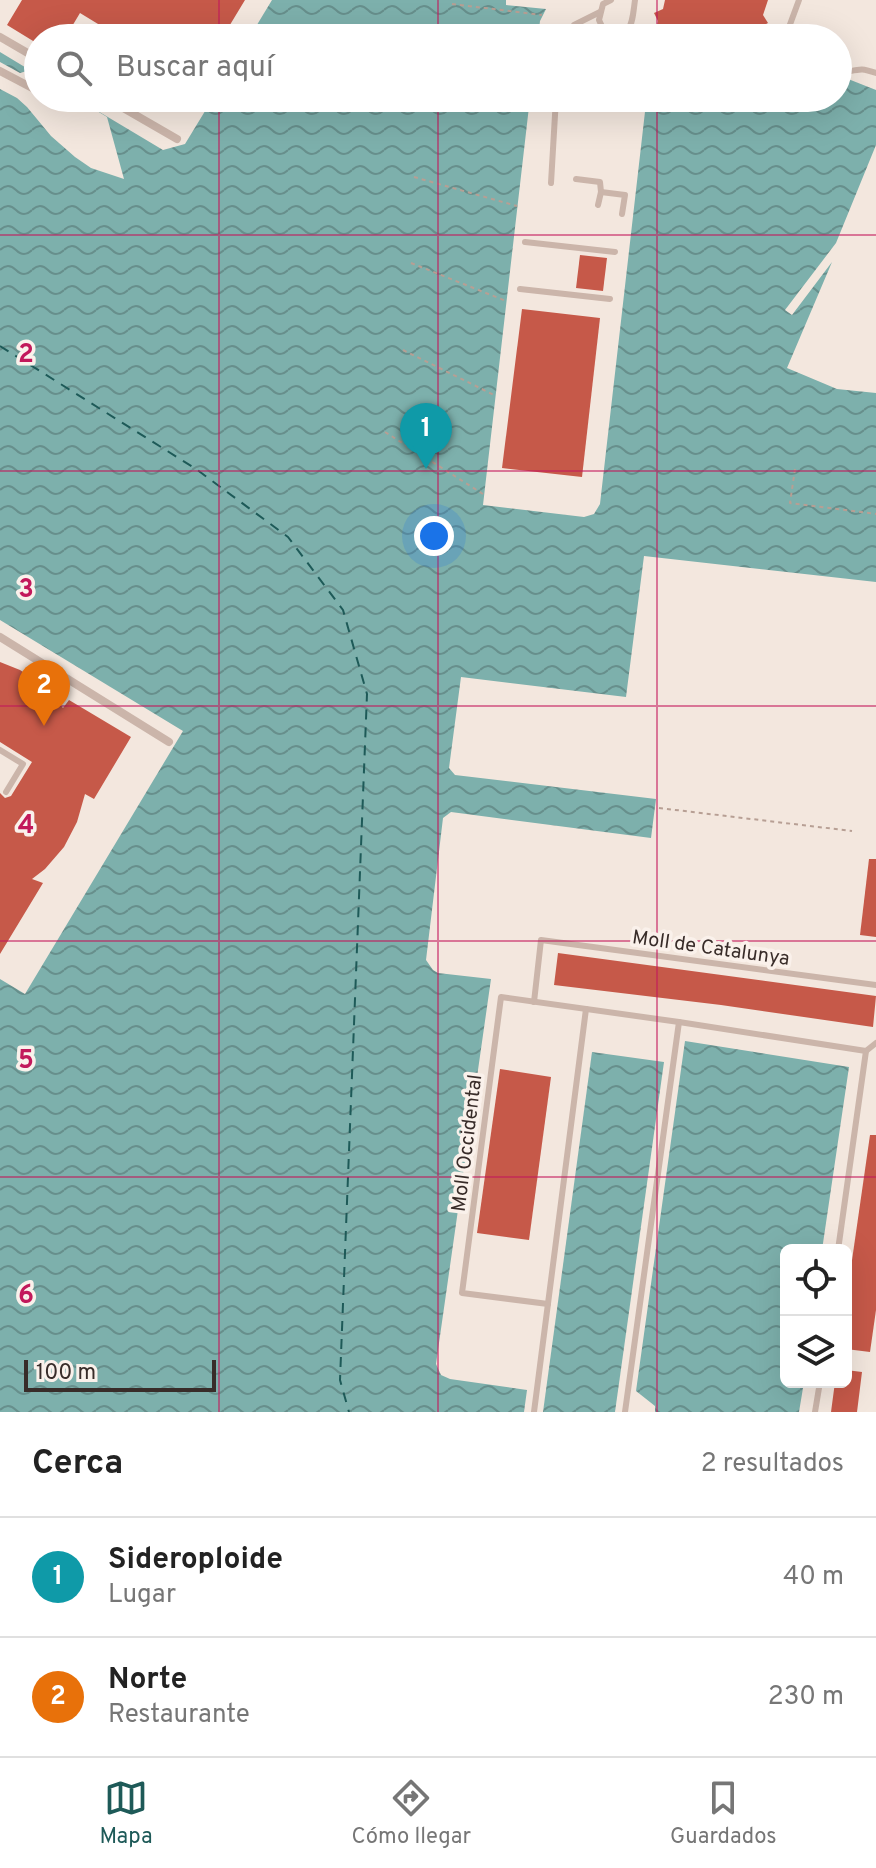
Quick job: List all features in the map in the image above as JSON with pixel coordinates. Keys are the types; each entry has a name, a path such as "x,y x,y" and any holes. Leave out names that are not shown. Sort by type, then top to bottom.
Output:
{"street":[{"path":"0,37 24,51"},
{"path":"0,71 24,84"},
{"path":"130,112 177,139"},
{"path":"0,637 169,742"}],"lane":[{"path":"600,24 603,4 611,0"},
{"path":"631,24 635,0"},
{"path":"790,24 799,0"},
{"path":"576,24 600,12"},
{"path":"852,70 861,68 876,73"},
{"path":"551,183 555,112"},
{"path":"576,179 600,182 598,205"},
{"path":"601,192 625,195 622,214"},
{"path":"525,242 615,252"},
{"path":"520,289 610,299"},
{"path":"0,750 23,764 6,792"},
{"name":"Moll de Catalunya","path":"534,1002 541,940 876,985"},
{"name":"Moll Occidental","path":"534,1002 501,997 462,1293 548,1304"},
{"path":"534,1002 866,1051"},
{"path":"534,1412 586,1009"},
{"path":"625,1412 679,1022"},
{"path":"839,1244 866,1051 876,1043"},
{"path":"815,1412 819,1388"}],"path":[{"path":"452,4 542,15"},
{"path":"414,177 517,206"},
{"path":"411,263 506,301"},
{"path":"403,350 494,395"},
{"path":"385,432 483,494"},
{"path":"795,469 790,503 876,514"},
{"path":"659,808 852,831"}],"water":[{"path":"272,0 506,0 506,5 546,9 540,24 257,24"},
{"path":"0,52 24,67 24,112 99,112 163,150 185,144 204,112 528,112 483,505 584,517 594,514 600,504 645,112 852,112 852,81 876,90 876,145 836,243 785,310 792,315 832,262 787,368 837,389 876,393 876,582 644,556 626,697 461,677 449,768 455,775 656,799 651,838 451,812 443,818 426,960 438,973 491,979 436,1364 441,1375 450,1379 527,1390 524,1412 0,1412 0,979 25,994 183,731 0,620"},
{"path":"685,1041 849,1067 823,1244 780,1244 780,1388 803,1388 799,1412 655,1412 655,1406 636,1391"},
{"path":"592,1052 664,1062 615,1412 543,1412"}],"pier":[{"path":"0,62 20,73 24,72 24,104 0,89"},
{"path":"31,112 99,112 107,117 124,179 91,168 51,136"}],"building":[{"path":"22,0 245,0 230,24 98,24 80,13 73,24 24,24 24,35 7,25"},
{"path":"665,0 768,0 763,15 768,23 657,24 654,13 663,9"},
{"path":"580,255 607,258 603,291 576,288"},
{"path":"522,309 600,318 582,477 502,468"},
{"path":"0,662 20,670 44,686 63,708 69,700 131,737 94,799 85,794 77,822 64,847 32,879 43,883 0,954 0,793 5,798 11,796 32,762 0,742"},
{"path":"869,859 876,859 876,937 860,935"},
{"path":"558,953 876,996 873,1027 554,985"},
{"path":"500,1069 551,1077 529,1240 477,1233"},
{"path":"870,1135 876,1135 876,1310 870,1352 852,1350 852,1260"},
{"path":"852,1371 862,1372 857,1412 831,1412 834,1388 852,1388"}],"ferry route":[{"path":"0,346 196,469 288,537 343,610 367,694 340,1380 349,1412"}],"place":[{"name":"Sideroploide","path":"426,469"},
{"name":"Norte","path":"44,726"}]}
